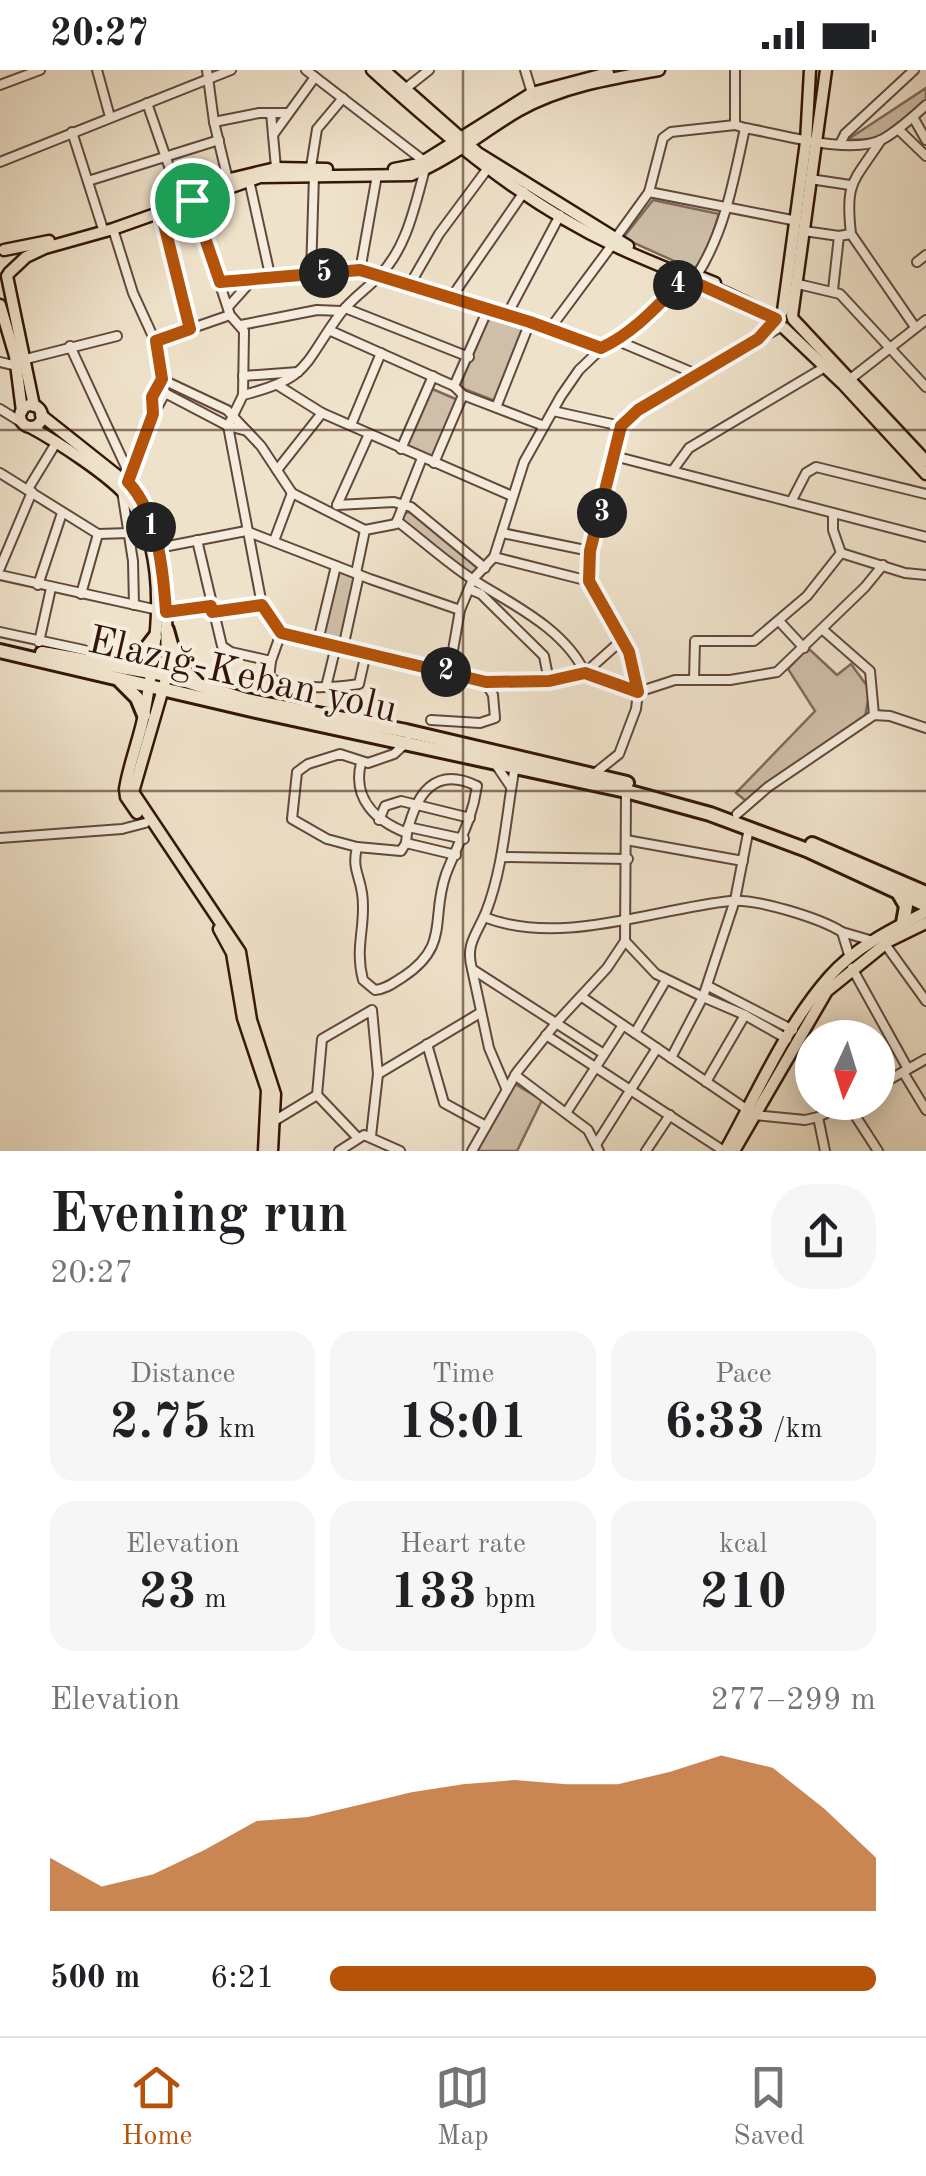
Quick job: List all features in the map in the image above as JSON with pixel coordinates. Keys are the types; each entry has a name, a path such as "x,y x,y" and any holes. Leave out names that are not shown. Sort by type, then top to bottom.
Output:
{"highway":[{"path":"144,716 122,674 161,634 176,662 202,686"},
{"name":"Elazığ-Keban yolu","path":"0,648 594,774 738,814 926,893"},
{"name":"Elazığ-Keban yolu","path":"153,683 166,675 246,700 710,814 897,892 926,909"},
{"path":"897,892 906,906 903,923"}],"main road":[{"path":"372,70 488,168 560,215 783,319 849,380 926,461"},
{"path":"384,70 459,144 614,242"},
{"path":"459,144 532,93 618,70"},
{"path":"5,277 17,264 45,248 161,212 248,172 276,168 411,176 537,101 616,77 659,70"},
{"path":"783,319 810,180 810,70"},
{"path":"783,319 798,284 800,226 826,70"},
{"path":"23,418 21,362 5,277 11,261 2,249 108,228 249,180 313,171 425,165"},
{"path":"0,305 40,422 23,418"},
{"path":"783,319 926,474"},
{"path":"23,418 38,411"},
{"path":"38,411 125,487 148,542 162,611"},
{"path":"23,418 56,443 138,492 158,548 161,634 133,794 240,952 251,1020 274,1088 272,1151"},
{"path":"161,634 166,675"},
{"path":"153,683 125,793 232,953 243,1018 268,1096 264,1151"},
{"path":"734,1151 790,1034 830,976 926,909"},
{"path":"879,943 926,923"},
{"path":"724,1151 821,999 851,963"}],"street":[{"path":"0,85 40,70"},
{"path":"97,70 110,117"},
{"path":"207,70 228,180"},
{"path":"0,161 230,70"},
{"path":"243,395 278,386 299,372 343,310 378,278 400,247 425,165 306,70"},
{"path":"405,89 430,70"},
{"path":"525,70 532,93"},
{"path":"735,70 735,125"},
{"path":"840,144 845,134 914,70"},
{"path":"273,135 315,77"},
{"path":"312,274 317,128 344,98"},
{"path":"148,103 229,311 244,331 243,395 228,426 262,605 281,633 486,682 549,681 585,673 622,639"},
{"path":"549,330 648,192 663,138 671,132 735,125 811,142 864,145 898,129 926,104"},
{"path":"214,122 271,112 288,113"},
{"path":"271,112 276,168"},
{"path":"913,116 926,140"},
{"path":"449,673 460,610 471,584 494,558 524,462 579,370 601,348 618,341 711,253 728,206 745,128"},
{"path":"898,129 926,156"},
{"path":"72,132 88,182 156,341 165,393 130,467 125,487 134,605"},
{"path":"88,182 219,140"},
{"path":"881,140 850,185 847,200 851,234 915,327"},
{"path":"864,145 872,154"},
{"path":"409,286 439,234 488,168"},
{"path":"360,270 378,175"},
{"path":"249,180 270,275"},
{"path":"810,180 850,185"},
{"path":"451,298 524,192"},
{"path":"648,192 728,206 840,236 851,234"},
{"path":"161,212 190,329"},
{"path":"508,315 560,215"},
{"path":"833,290 840,236"},
{"path":"917,262 926,255"},
{"path":"220,282 360,270 601,348"},
{"path":"156,341 229,311 254,277"},
{"path":"798,284 833,290 891,346 926,387"},
{"path":"454,386 488,309"},
{"path":"241,326 316,310 343,310 469,357"},
{"path":"594,774 619,754 636,709 638,692 635,671 622,639 589,581 590,551 621,426 638,410 758,339 783,319"},
{"path":"849,380 926,320"},
{"path":"497,405 530,322"},
{"path":"331,331 454,386 463,395 544,426"},
{"path":"0,362 21,362 116,336"},
{"path":"618,341 696,374"},
{"path":"70,346 130,467"},
{"path":"351,426 381,353"},
{"path":"673,470 689,448 825,367"},
{"path":"243,376 299,372"},
{"path":"400,449 433,376"},
{"path":"153,414 152,397 162,379"},
{"path":"162,379 227,410 292,493 335,509 365,530 391,527 397,522 422,458"},
{"path":"278,386 322,413 512,496"},
{"path":"165,393 228,426 247,431"},
{"path":"434,463 463,395"},
{"path":"1,409 23,418"},
{"path":"553,411 621,426"},
{"path":"277,470 322,413"},
{"path":"335,509 369,434"},
{"path":"56,443 30,490 0,572 38,585 162,611 262,605"},
{"path":"614,456 926,537"},
{"path":"791,502 806,474 816,467 926,494"},
{"path":"0,473 98,534 129,533"},
{"path":"274,542 292,493"},
{"path":"335,509 394,502 411,508 486,568"},
{"path":"38,585 62,513"},
{"path":"833,513 832,526 841,553"},
{"path":"397,522 471,584 544,656 549,681"},
{"path":"326,687 340,647 365,530"},
{"path":"158,548 246,531 460,610"},
{"path":"502,533 590,551"},
{"path":"82,594 98,534"},
{"path":"196,540 222,646 271,662"},
{"path":"841,553 926,576"},
{"path":"694,680 695,641 754,641 815,586 841,553"},
{"path":"494,558 589,581"},
{"path":"471,584 496,591 546,626 579,660 585,673 638,692 674,680 760,678 776,672 883,565"},
{"path":"318,641 336,566"},
{"path":"39,642 51,588"},
{"path":"778,621 804,648"},
{"path":"822,629 870,671 874,715"},
{"path":"0,632 84,650"},
{"path":"281,633 271,662 271,680 326,687 358,684 366,653"},
{"path":"431,720 480,723 494,718 493,694 486,682"},
{"path":"738,814 768,787 874,715 926,728"},
{"path":"356,847 354,868 362,895 357,952 362,980 378,990 425,960 436,936 445,880 464,839 477,789 470,783 440,778 414,804 401,851 356,847 328,839 292,819 297,772 340,754 362,763 394,754 409,737"},
{"path":"494,762 511,787"},
{"path":"362,763 360,788 378,820 408,830 464,839"},
{"path":"506,1088 480,1013 470,942 484,917 500,856 515,766"},
{"path":"472,1151 514,1075 620,952 625,941 626,791"},
{"path":"378,820 389,802 470,818"},
{"path":"0,838 111,830 145,823"},
{"path":"671,1058 708,986 735,900 749,828"},
{"path":"626,840 743,861"},
{"path":"406,844 456,856"},
{"path":"500,856 628,860"},
{"path":"484,917 528,926 611,925 735,900 808,916 879,943 926,1001"},
{"path":"842,932 851,963 926,1110"},
{"path":"625,941 666,980 790,1034"},
{"path":"472,969 604,1054"},
{"path":"635,1033 666,980"},
{"path":"708,986 790,1034"},
{"path":"582,996 751,1113 795,1120"},
{"path":"358,1138 316,1094 322,1038 370,1009 376,1022 378,1074 371,1136"},
{"path":"378,1074 480,1013"},
{"path":"706,1082 745,1015"},
{"path":"566,1113 623,1025"},
{"path":"546,1035 724,1151"},
{"path":"428,1044 444,1103 486,1126"},
{"path":"514,1075 588,1130 598,1147 657,1048"},
{"path":"895,1076 922,1061 926,1073"},
{"path":"274,1120 316,1094"},
{"path":"646,1151 670,1115"},
{"path":"819,1120 825,1151"},
{"path":"859,1120 878,1151"},
{"path":"340,1151 358,1138 371,1136 400,1151"}],"shaded area":[{"path":"926,88 926,102 877,139 847,140"},
{"path":"653,200 719,214 707,252 694,270 623,238"},
{"path":"490,314 525,326 495,401 459,387"},
{"path":"430,388 458,400 432,458 405,446"},
{"path":"410,512 478,566 476,572 471,575 400,520 403,513"},
{"path":"338,571 356,578 340,645 321,640"},
{"path":"808,648 837,675 851,664 870,690 865,717 746,801 736,793 815,711 788,669"},
{"path":"513,1083 542,1100 517,1151 476,1151"}],"route":[{"path":"192,200 220,282 360,270 601,348 618,341 641,322 685,278 776,319 758,339 638,410 621,426 590,551 589,581 629,652 638,692 585,673 549,681 486,682 281,633 262,605 212,612 211,606 166,612 158,548 138,492 128,482 153,414 152,397 162,379 156,341 190,329 161,212 192,200"}]}
